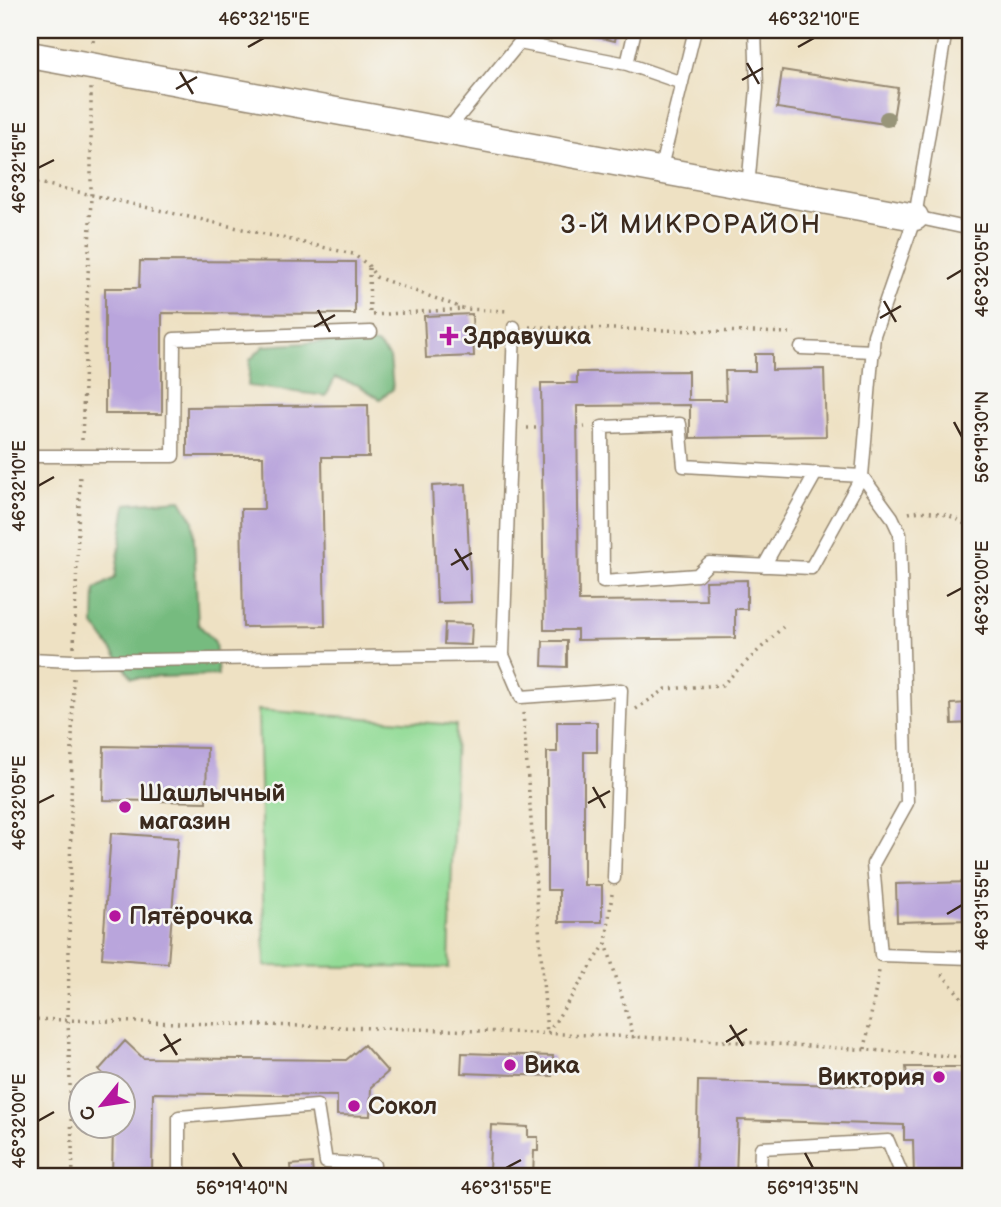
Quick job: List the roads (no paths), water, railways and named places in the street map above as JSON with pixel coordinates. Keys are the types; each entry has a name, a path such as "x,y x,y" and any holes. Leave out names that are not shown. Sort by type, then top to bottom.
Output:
{"street":[{"path":"30,55 915,216"}],"lane":[{"path":"446,132 530,30"},
{"path":"627,64 635,30"},
{"path":"660,171 695,30"},
{"path":"748,187 757,88 755,30"},
{"path":"862,476 684,466 680,424 601,427 603,582 697,575 709,563 811,568 862,476 874,335 915,216 946,30"},
{"path":"519,43 627,64 682,83"},
{"path":"915,216 971,229"},
{"path":"514,327 503,655 521,697 621,690 614,878"},
{"path":"30,456 173,456 174,339 370,332"},
{"path":"801,348 874,351"},
{"path":"764,566 816,474"},
{"path":"862,476 892,517 900,534 907,803 873,864 881,955 971,958"},
{"path":"30,659 73,661 503,655"},
{"path":"179,1177 179,1117 317,1106 326,1162 374,1165 371,1177"},
{"path":"760,1177 761,1148 888,1141 903,1177"}],"place":[{"name":"Здравушка","path":"449,336"},
{"name":"Шашлычный магазин","path":"125,807"},
{"name":"Пятёрочка","path":"115,916"},
{"name":"Вика","path":"510,1065"},
{"name":"Виктория","path":"939,1077"},
{"name":"Сокол","path":"354,1106"}],"district":[{"name":"3-Й МИКРОРАЙОН","path":"691,224"}]}
